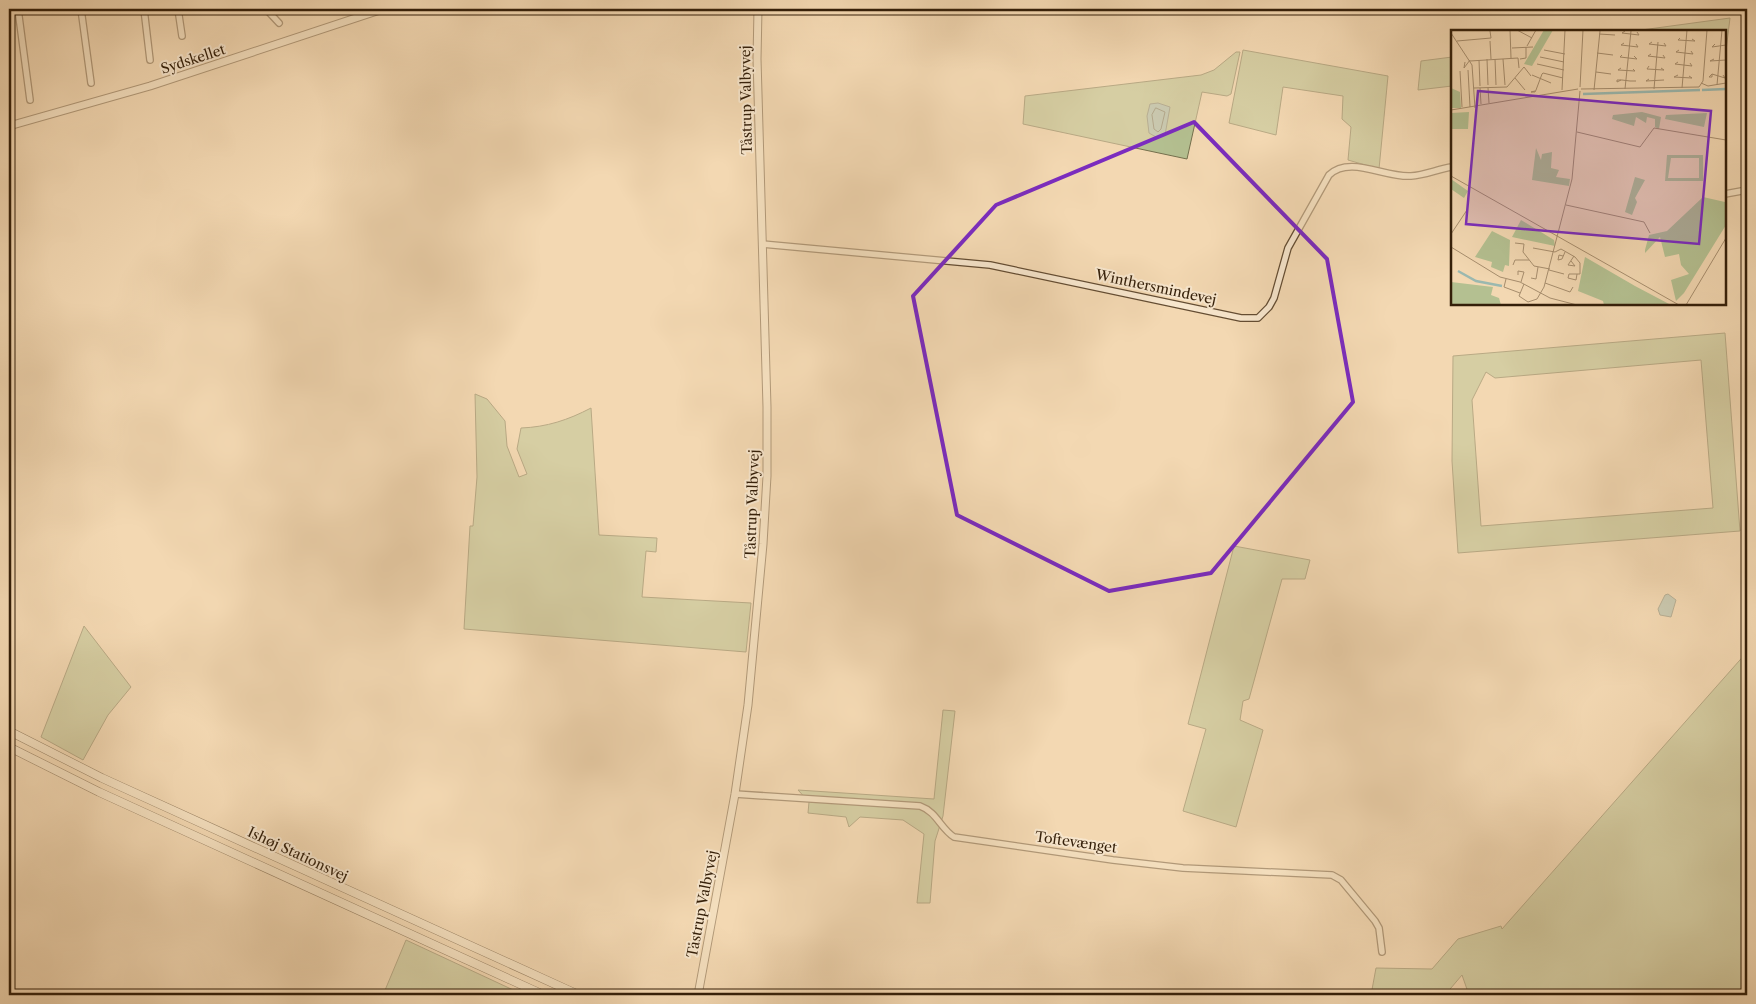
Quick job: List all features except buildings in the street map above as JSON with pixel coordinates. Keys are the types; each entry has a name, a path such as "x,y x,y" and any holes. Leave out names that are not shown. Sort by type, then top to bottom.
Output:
{"main road":[{"name":"Ishøj Stationsvej","path":"9,731 102,778 578,995"},
{"name":"Ishøj Stationsvej","path":"9,747 108,796 544,995"}],"street":[{"path":"18,9 30,100"},
{"path":"81,9 91,83"},
{"path":"144,9 150,60"},
{"path":"178,9 182,36"},
{"path":"266,9 279,23"},
{"name":"Sydskellet","path":"9,126 150,86 383,9"},
{"name":"Tåstrup Valbyvej","path":"698,995 735,794 748,705 759,599 767,476 757,59 758,9"},
{"name":"Winthersmindevej","path":"762,244 990,265 1241,318 1258,318 1265,313 1274,298 1288,248 1296,231 1335,170 1350,166 1409,176 1451,167"},
{"path":"1726,194 1747,190"},
{"name":"Toftevænget","path":"735,794 920,806 936,815 945,831 954,837 1113,860 1183,868 1332,875 1341,880 1375,921 1379,928 1382,952"}],"highlighted area":[{"path":"1194,122 1327,259 1353,402 1211,573 1109,591 957,515 913,296 996,205"}],"green space":[{"path":"1730,18 1726,51 1726,30 1641,30"},
{"path":"1243,50 1388,76 1379,169 1348,160 1351,127 1342,119 1343,96 1283,87 1276,135 1229,123"},
{"path":"1236,52 1240,52 1231,94 1227,96 1202,92 1187,159 1023,124 1025,96 1201,75 1214,70"},
{"path":"1451,57 1451,86 1418,90 1421,61"},
{"path":"1725,333 1740,531 1458,553 1452,461 1453,356","holes":["1701,360 1713,508 1481,526 1472,400 1486,372 1495,378"]},
{"path":"475,394 487,399 505,421 507,446 519,477 527,474 517,449 521,428 557,422 591,408 599,535 657,538 656,552 646,551 642,597 751,603 746,652 464,629 470,526 473,526 477,477"},
{"path":"1234,546 1310,560 1305,579 1282,579 1249,699 1243,701 1240,720 1263,730 1236,827 1183,811 1206,729 1188,724"},
{"path":"84,626 131,687 108,715 83,760 41,737"},
{"path":"1747,652 1747,995 1469,995 1462,975 1445,995 1371,995 1376,968 1432,969 1458,939 1501,926 1502,929"},
{"path":"943,710 955,711 943,816 935,841 930,903 917,903 924,834 903,820 860,817 849,827 846,817 808,813 809,802 798,790 934,799"},
{"path":"406,940 524,995 383,995"}],"water":[{"path":"1158,103 1170,107 1165,135 1156,137 1149,133 1147,116 1150,104"},
{"path":"1668,594 1676,600 1671,617 1660,615 1658,609 1665,595"}]}
